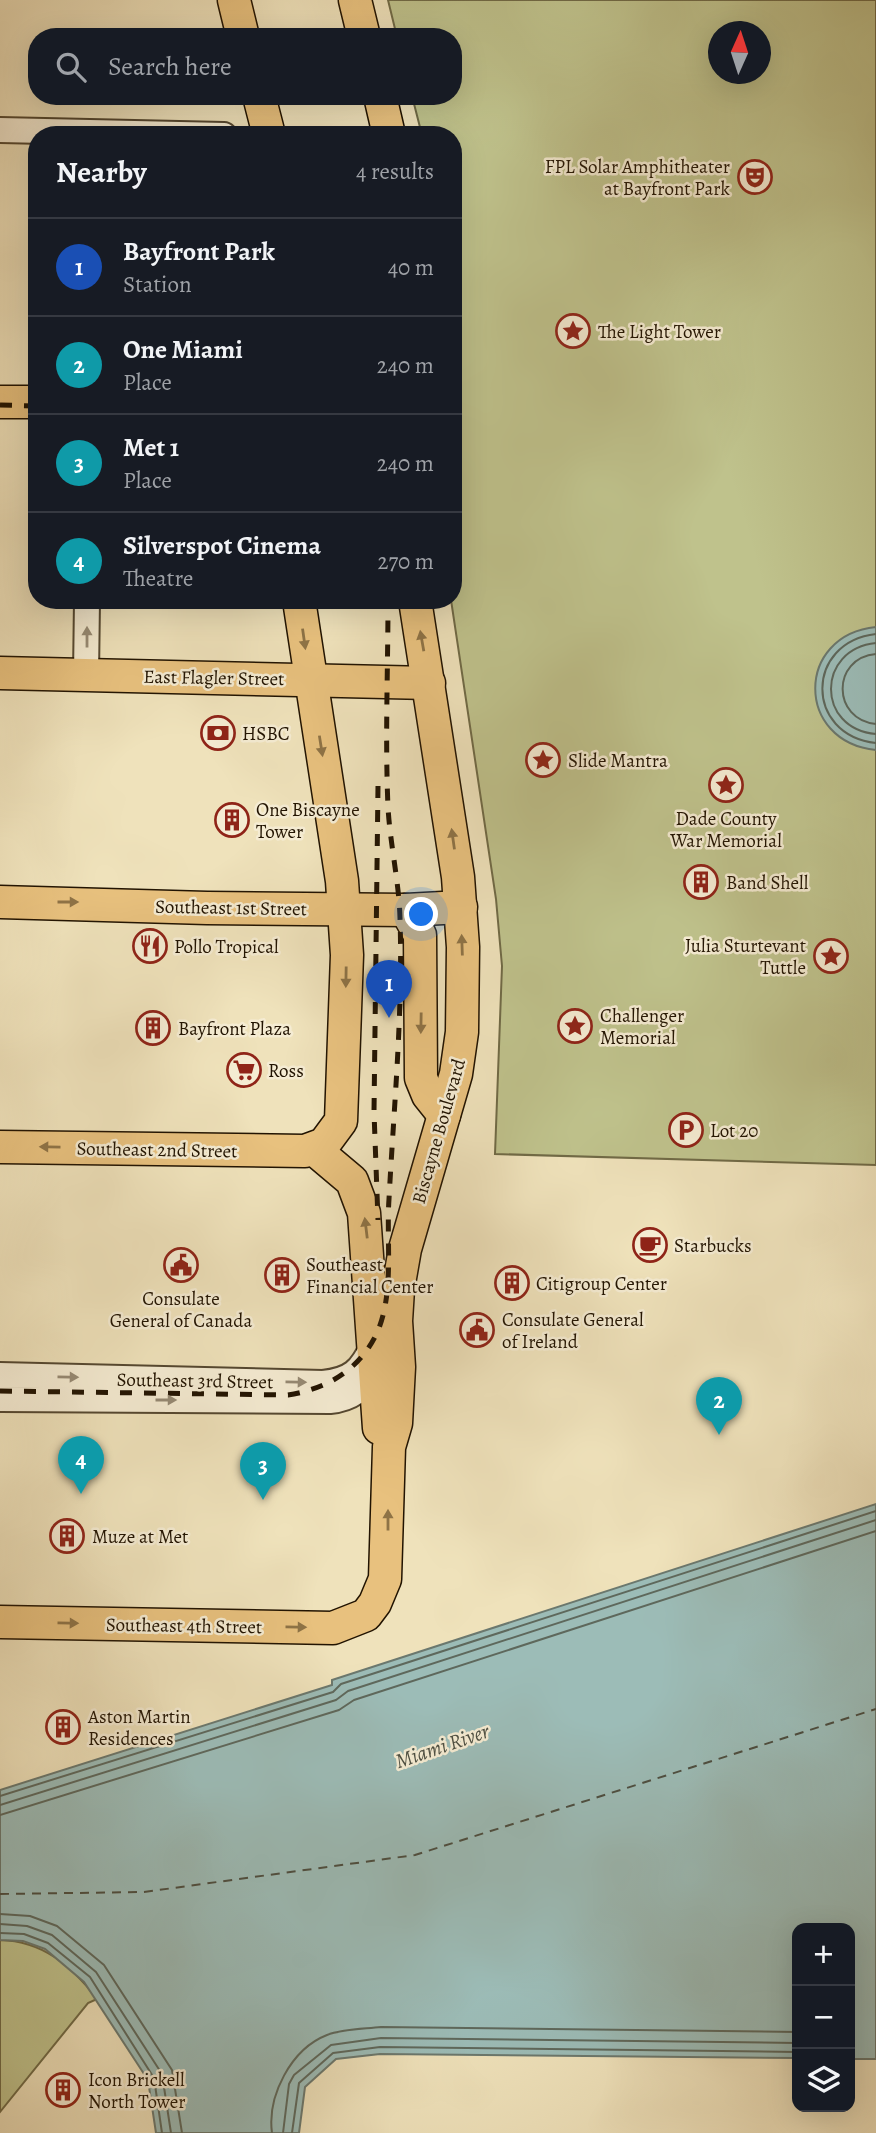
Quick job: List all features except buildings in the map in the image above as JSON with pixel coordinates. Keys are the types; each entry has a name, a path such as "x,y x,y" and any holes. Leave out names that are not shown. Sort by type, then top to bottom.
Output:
{"main road":[{"path":"234,0 241,28"},
{"path":"355,0 362,28"},
{"path":"261,105 267,126"},
{"path":"382,105 387,126"},
{"path":"0,402 28,402"},
{"path":"300,609 345,909 343,1110 333,1135 314,1149 352,1181 360,1198 366,1227 379,1430 389,1447"},
{"name":"Biscayne Boulevard","path":"366,1615 381,1592 387,1561 389,1447 397,1423 399,1367 396,1321 405,1249 456,1074 462,1032 461,907 417,609"},
{"name":"East Flagler Street","path":"0,673 429,682"},
{"name":"Southeast 1st Street","path":"0,902 406,910 461,907"},
{"path":"406,910 420,935 421,1078 428,1096 444,1115"},
{"name":"Southeast 2nd Street","path":"0,1147 314,1149"},
{"path":"374,1359 382,1364 396,1321"},
{"name":"Southeast 4th Street","path":"0,1622 333,1628 366,1615"}],"street":[{"path":"0,130 28,131"},
{"path":"86,675 87,609"},
{"name":"Southeast 3rd Street","path":"0,1375 323,1383 345,1379 374,1359"},
{"name":"Southeast 3rd Street","path":"0,1399 330,1401 352,1395 374,1359"}],"green space":[{"path":"388,0 876,0 876,1165 495,1154 502,966 496,899 452,609 462,609 462,126 420,126 414,105 462,105 462,28 395,28"},
{"path":"0,1940 30,1945 55,1957 77,1976 97,1999 88,2003 0,2112"}],"water":[{"path":"876,627 876,750 849,743 830,729 819,710 815,688 819,667 830,648 849,634"},
{"name":"Miami River","path":"876,1504 876,2059 855,2059 855,1923 792,1923 792,2058 380,2054 336,2059 305,2087 299,2133 156,2133 148,2080 84,1982 45,1949 23,1941 0,1940 0,1790 332,1685 332,1680"}],"ferry route":[{"path":"0,1894 144,1892 415,1855 876,1709"}],"railway":[{"path":"0,405 28,406"},
{"path":"0,1391 288,1395 315,1388 340,1376 360,1359 376,1335 386,1303 388,1286 389,1199 398,1058 401,953 387,781 388,609"},
{"path":"378,786 374,1112 378,1220"}],"place":[{"name":"FPL Solar Amphitheater at Bayfront Park","path":"755,177"},
{"name":"The Light Tower","path":"573,331"},
{"name":"HSBC","path":"218,733"},
{"name":"Slide Mantra","path":"543,760"},
{"name":"Dade County War Memorial","path":"726,785"},
{"name":"One Biscayne Tower","path":"232,820"},
{"name":"Band Shell","path":"701,882"},
{"name":"Pollo Tropical","path":"150,946"},
{"name":"Julia Sturtevant Tuttle","path":"831,956"},
{"name":"Bayfront Park","path":"389,1018"},
{"name":"Challenger Memorial","path":"575,1026"},
{"name":"Bayfront Plaza","path":"153,1028"},
{"name":"Ross","path":"244,1070"},
{"name":"Lot 20","path":"686,1130"},
{"name":"Starbucks","path":"650,1245"},
{"name":"Consulate General of Canada","path":"181,1265"},
{"name":"Southeast Financial Center","path":"282,1275"},
{"name":"Citigroup Center","path":"512,1283"},
{"name":"Consulate General of Ireland","path":"477,1330"},
{"name":"One Miami","path":"719,1435"},
{"name":"Silverspot Cinema","path":"81,1494"},
{"name":"Met 1","path":"263,1500"},
{"name":"Muze at Met","path":"67,1536"},
{"name":"Aston Martin Residences","path":"63,1727"},
{"name":"Icon Brickell North Tower","path":"63,2090"}]}
